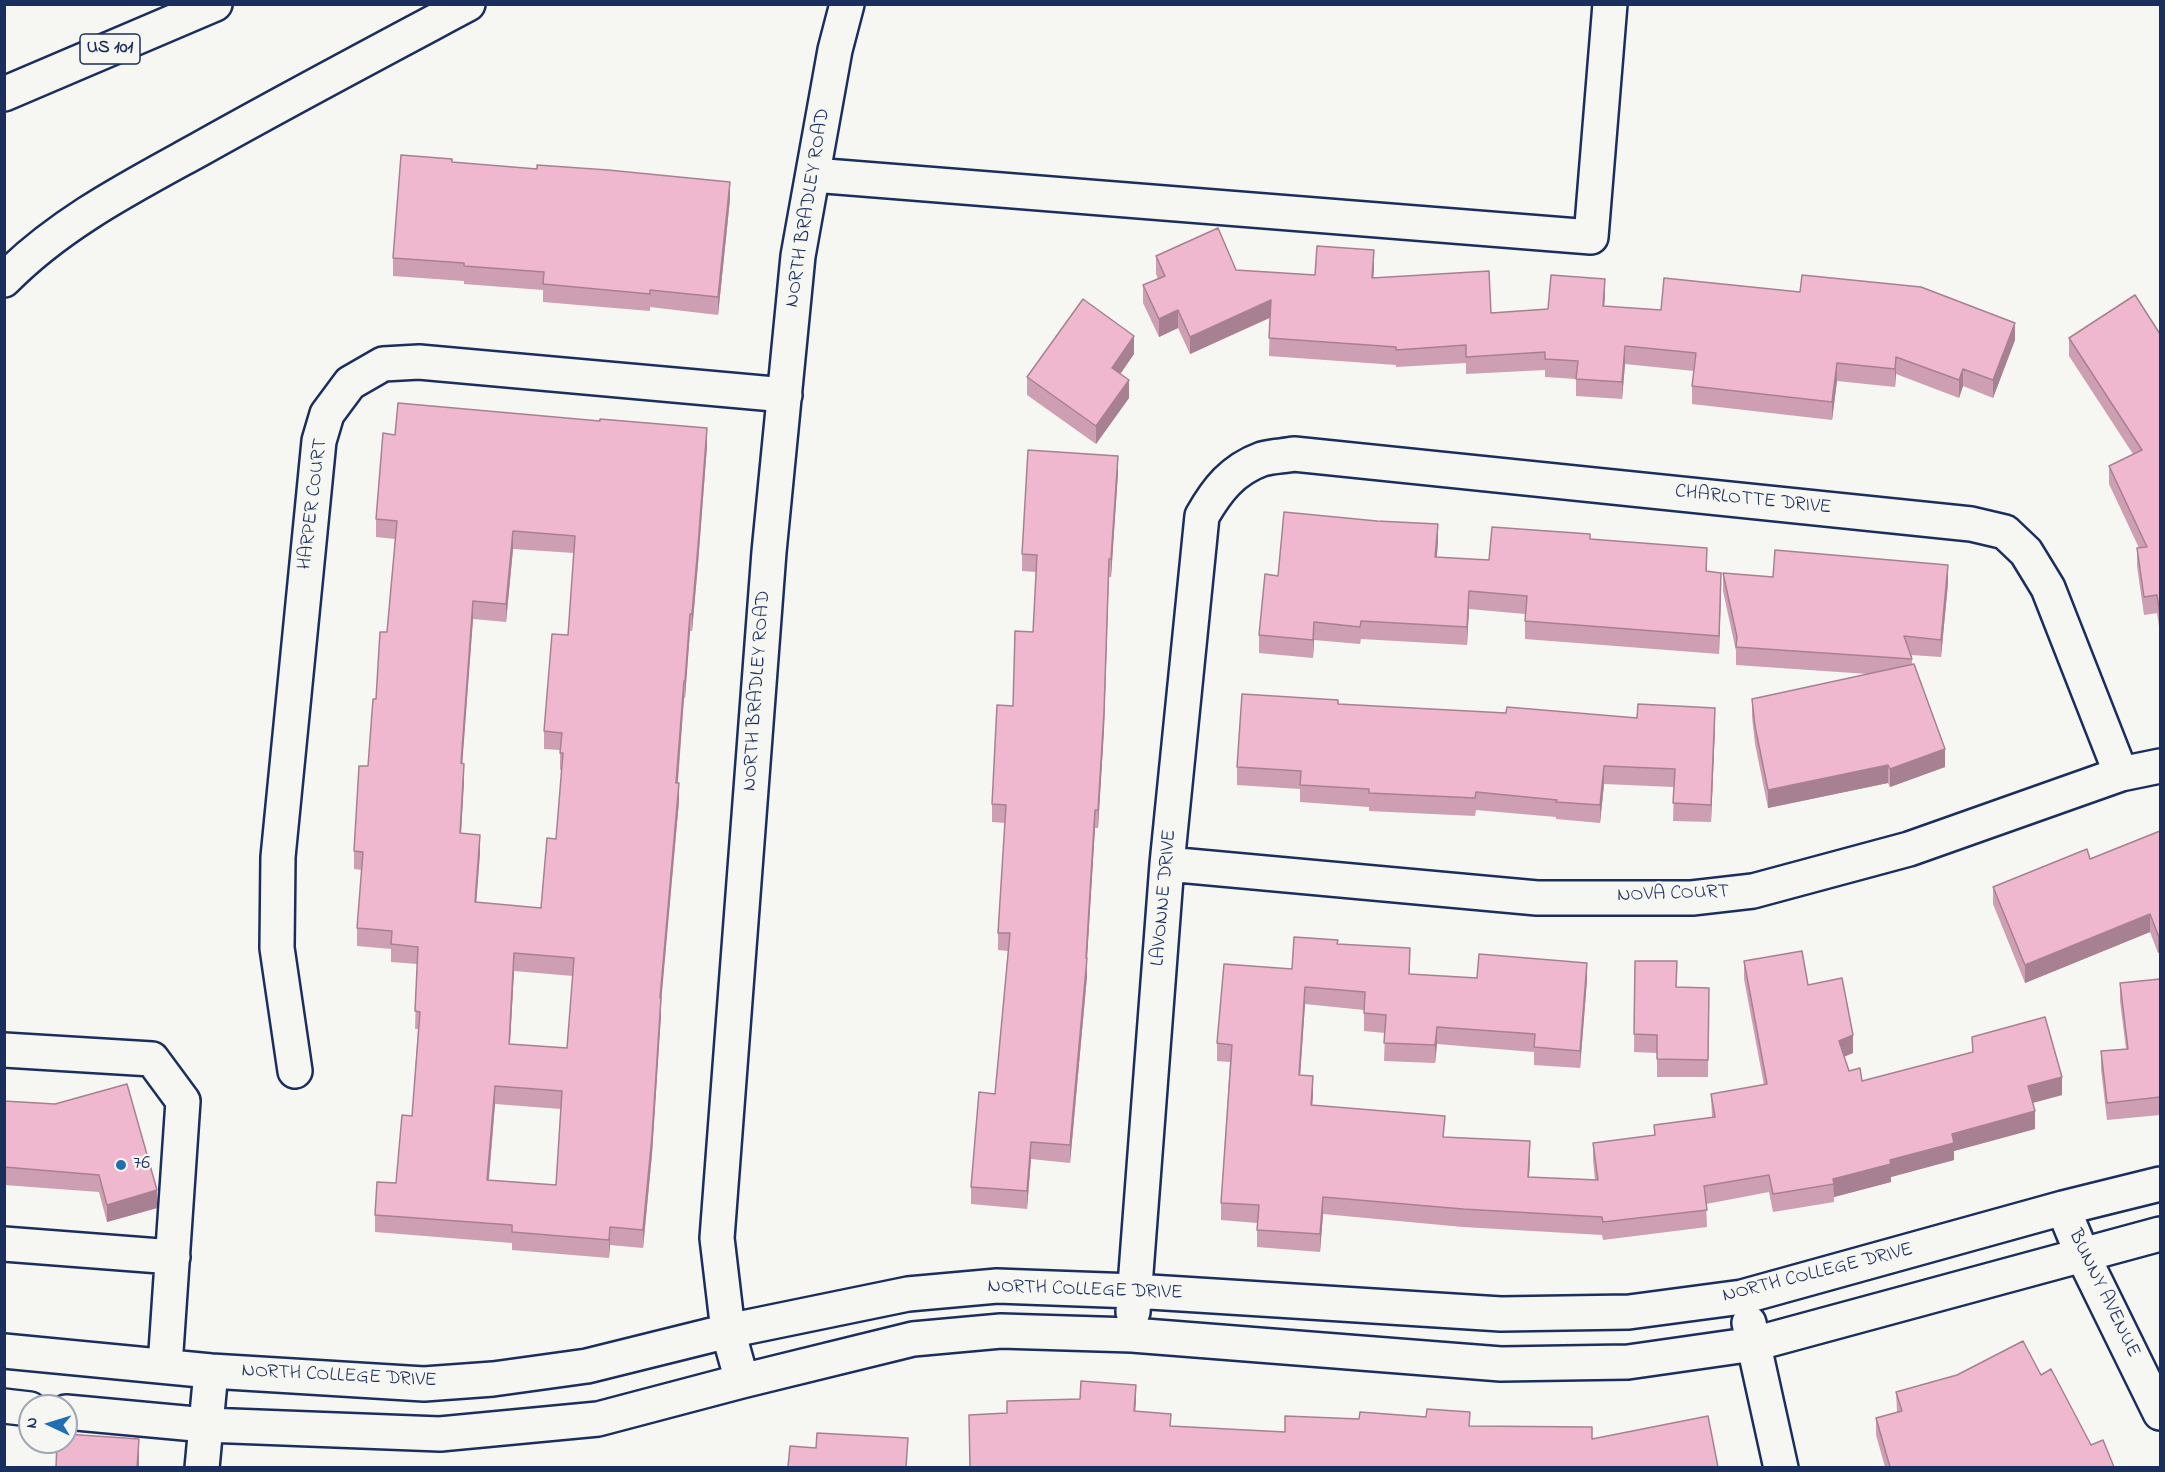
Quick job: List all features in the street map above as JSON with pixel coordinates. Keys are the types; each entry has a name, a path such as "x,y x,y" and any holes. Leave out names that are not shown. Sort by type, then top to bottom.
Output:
{"main road":[{"name":"US 101","path":"4,94 215,4"},
{"path":"4,279 27,256 100,204 468,4"},
{"name":"NORTH BRADLEY ROAD","path":"742,1381 728,1331 717,1238 769,552 798,256 835,50 847,4"},
{"path":"813,175 1591,237 1610,4"},
{"name":"HARPER COURT","path":"296,1071 277,948 278,857 319,441 327,414 350,383 382,364 419,362 785,394"},
{"name":"CHARLOTTE DRIVE","path":"1235,474 1262,459 1294,454 1971,524 2005,532 2026,552 2048,588 2121,774"},
{"name":"LAVONNE DRIVE","path":"1132,1335 1167,864 1202,516 1216,492 1235,474"},
{"name":"NOVA COURT","path":"1167,864 1537,898 1692,898 1753,891 1909,849 2121,774 2160,766"},
{"path":"4,1050 152,1059 183,1101 165,1366"},
{"name":"NORTH COLLEGE DRIVE","path":"4,1351 211,1371 424,1384 482,1380 587,1366 728,1331 908,1294 997,1286 1134,1291 1502,1314 1629,1312 1742,1297 2063,1208 2160,1184"},
{"name":"BUNNY AVENUE","path":"2063,1208 2082,1254 2160,1413"},
{"path":"78,1413 206,1425 440,1434 598,1419 913,1339 1001,1331 1132,1335 1501,1364 1628,1362 1754,1344 2160,1234"},
{"path":"4,1244 173,1257"},
{"path":"1742,1297 1781,1467"},
{"path":"202,1467 211,1371"}],"building":[{"path":"401,155 537,169 537,165 730,182 718,297 650,290 650,294 543,284 544,272 393,258"},
{"path":"1218,228 1236,270 1315,275 1317,246 1374,250 1372,278 1489,271 1491,313 1548,309 1551,275 1605,279 1603,306 1661,310 1664,278 1800,292 1802,275 1921,287 2015,323 1993,380 1963,369 1959,380 1896,357 1895,369 1837,363 1832,402 1692,386 1696,353 1625,346 1622,382 1576,379 1578,361 1545,359 1545,352 1466,357 1466,345 1396,350 1396,347 1269,338 1271,300 1190,337 1178,310 1159,319 1143,285 1165,276 1156,256"},
{"path":"2135,295 2160,334 2160,615 2157,595 2144,597 2137,548 2147,547 2109,466 2142,450 2069,338"},
{"path":"1083,299 1134,336 1112,368 1129,380 1096,426 1027,377"},
{"path":"398,403 707,428 692,614 690,614 684,681 676,783 679,783 643,1230 610,1227 609,1240 512,1232 512,1225 375,1215 377,1182 396,1183 402,1115 412,1116 420,1012 415,1011 418,947 391,944 392,931 357,928 363,852 354,851 359,766 368,766 373,699 376,699 380,632 387,632 397,521 376,519 383,433 395,435","holes":["513,531 575,536 568,635 552,634 544,731 562,733 560,753 563,753 556,839 547,838 541,908 475,902 480,835 460,833 464,764 461,763 473,601 506,604","514,953 574,958 567,1048 509,1044","495,1086 562,1091 556,1185 487,1180"]},
{"path":"1028,450 1118,456 1111,559 1109,559 1098,810 1095,810 1087,958 1070,1145 1031,1142 1027,1191 971,1187 979,1092 995,1094 1010,933 998,933 1006,805 992,804 997,705 1013,706 1015,631 1033,632 1037,555 1022,554"},
{"path":"1284,512 1438,524 1435,557 1489,560 1492,527 1590,534 1590,539 1707,548 1706,571 1721,573 1719,636 1525,621 1527,596 1469,591 1467,627 1361,621 1360,627 1314,622 1313,640 1259,635 1265,574 1278,576"},
{"path":"1775,550 1948,565 1941,640 1904,636 1912,659 1736,647 1737,637 1723,573 1773,577"},
{"path":"1914,664 1945,749 1890,769 1888,765 1768,790 1752,699"},
{"path":"1242,694 1338,700 1338,704 1506,713 1507,707 1637,718 1638,704 1715,708 1711,805 1673,803 1675,769 1604,766 1600,805 1476,792 1475,798 1369,793 1369,789 1300,785 1301,771 1237,767"},
{"path":"2160,831 2160,934 2158,935 2150,914 2025,965 1993,887 2087,849 2090,859"},
{"path":"1294,937 1338,940 1337,944 1410,948 1409,974 1477,978 1479,954 1587,963 1580,1051 1534,1047 1535,1034 1437,1027 1435,1045 1384,1043 1386,1015 1364,1013 1365,992 1305,987 1299,1075 1313,1076 1311,1105 1445,1116 1443,1137 1530,1141 1528,1177 1598,1180 1593,1143 1655,1135 1654,1125 1715,1117 1711,1094 1767,1084 1744,961 1802,951 1808,985 1842,978 1853,1035 1839,1041 1849,1071 1860,1068 1862,1081 1973,1052 1972,1037 2045,1017 2062,1077 2028,1086 2035,1111 1952,1134 1954,1143 1890,1160 1891,1164 1833,1179 1834,1184 1773,1194 1769,1175 1704,1186 1707,1210 1603,1222 1602,1217 1463,1209 1323,1197 1320,1234 1257,1230 1259,1205 1221,1203 1232,1045 1217,1043 1224,964 1292,969"},
{"path":"1635,961 1677,961 1676,987 1709,988 1708,1060 1657,1059 1657,1035 1634,1034"},
{"path":"2160,979 2160,1097 2107,1103 2101,1051 2128,1049 2120,983"},
{"path":"127,1084 157,1190 107,1205 99,1175 4,1167 4,1101 55,1104"},
{"path":"2023,1341 2041,1375 2051,1369 2091,1445 2103,1440 2114,1467 1890,1467 1876,1418 1902,1411 1896,1392 1957,1375"},
{"path":"1081,1381 1136,1385 1134,1411 1171,1414 1170,1426 1285,1432 1285,1416 1359,1419 1360,1412 1426,1417 1427,1409 1470,1412 1469,1426 1592,1427 1592,1439 1708,1416 1718,1467 970,1467 969,1415 1007,1413 1007,1401 1080,1399"},
{"path":"817,1433 908,1438 906,1467 788,1467 790,1446 816,1448"},
{"path":"78,1435 139,1439 137,1467 56,1467 57,1454 78,1454"}],"place":[{"name":"76","path":"121,1165"}]}
